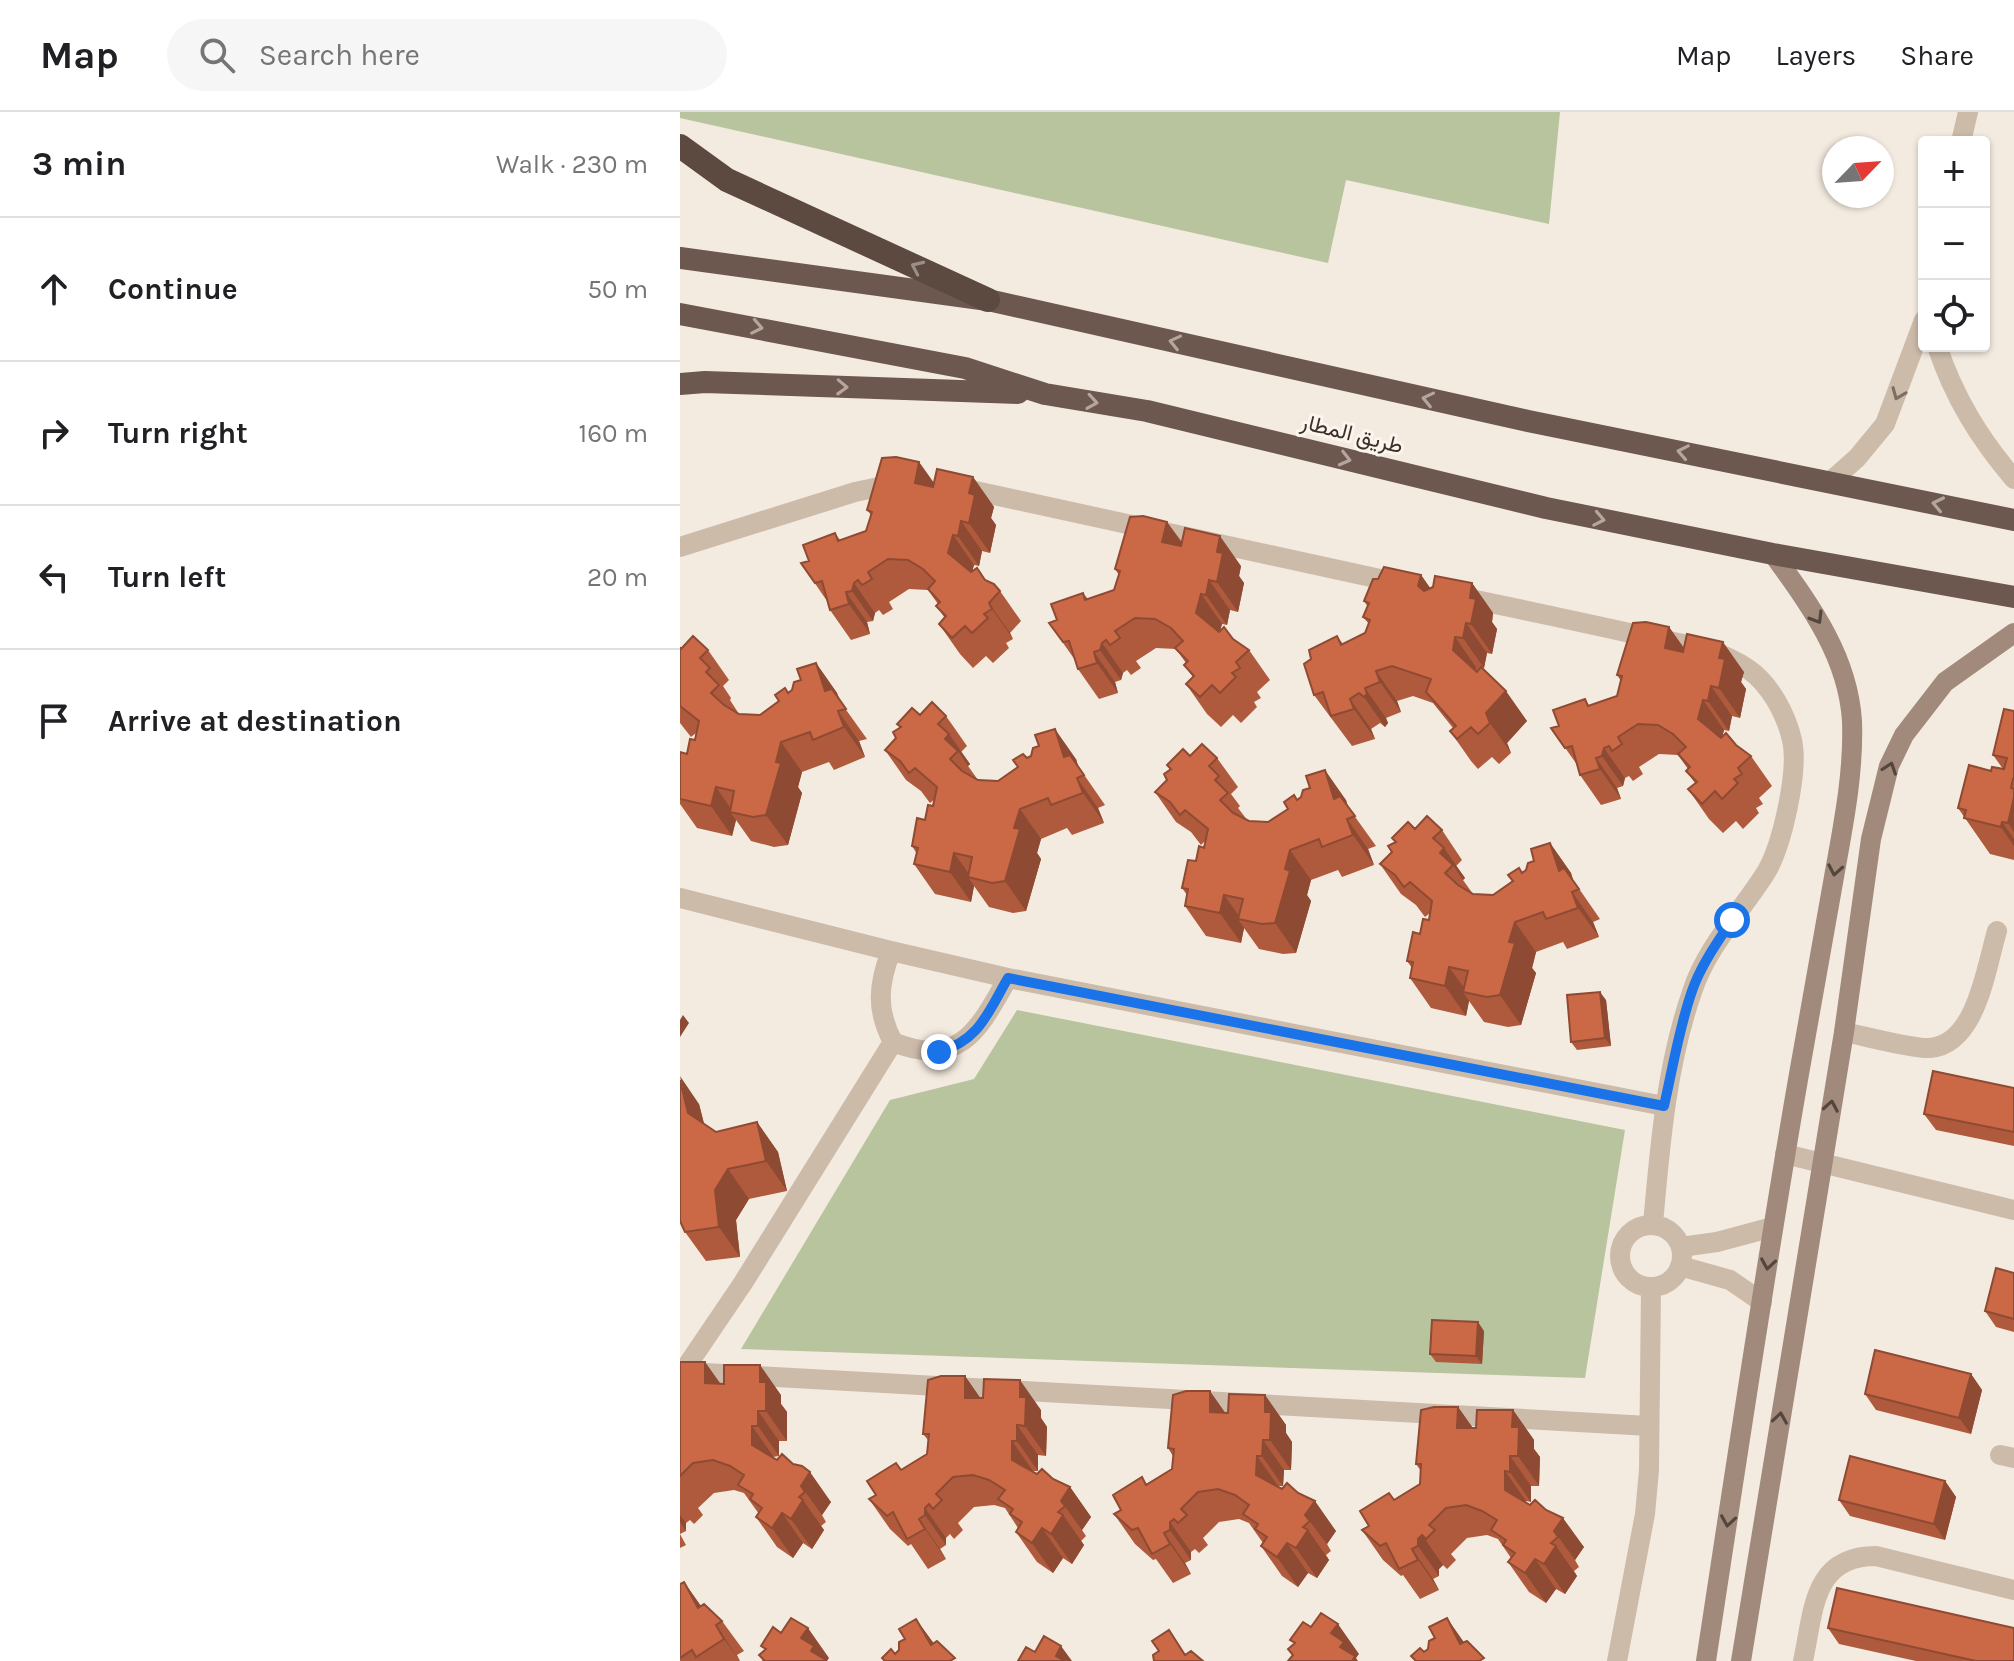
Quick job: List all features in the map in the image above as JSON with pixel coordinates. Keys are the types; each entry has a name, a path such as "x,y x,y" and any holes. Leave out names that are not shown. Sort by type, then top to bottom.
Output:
{"highway":[{"path":"680,146 727,180 988,300"},
{"path":"680,258 988,300 1528,421 2014,520"},
{"name":"طريق المطار","path":"680,314 965,368 1045,394 1147,411 1546,508 1773,554 2014,597"},
{"path":"680,384 705,382 1045,394"}],"main road":[{"path":"1706,1661 1773,1227 1842,833 1851,761 1852,719 1844,678 1830,639 1773,554"},
{"path":"1741,1661 1844,1032 1871,839 1889,766 1904,735 1945,682 2014,633"},
{"path":"1842,833 1871,839"}],"street":[{"path":"1962,136 1968,112"},
{"path":"1831,481 1857,458 1885,424 1918,336"},
{"path":"1939,352 1947,378 1968,419 2014,479"},
{"path":"680,547 881,485 927,482 1710,651 1749,669 1778,701 1793,741 1791,784 1779,844 1766,872 1709,955 1693,988 1664,1106 1653,1224"},
{"path":"680,898 1008,978 1664,1106"},
{"path":"1844,1032 1929,1048 1949,1043 1961,1032 1973,1012 1997,931"},
{"path":"891,951 879,993 885,1027 893,1042 915,1051 939,1052 954,1047 979,1027 1008,978"},
{"path":"681,1374 743,1283 893,1042"},
{"path":"1785,1154 2014,1210"},
{"path":"1653,1224 1675,1236 1680,1257 1674,1277 1663,1285 1651,1287 1638,1285 1628,1278 1621,1267 1619,1255 1622,1242 1629,1232 1653,1224"},
{"path":"1680,1257 1717,1242 1773,1227"},
{"path":"1680,1257 1730,1280 1762,1302"},
{"path":"1617,1661 1645,1514 1651,1287"},
{"path":"681,1374 1649,1426"},
{"path":"1803,1661 1818,1590 1827,1574 1841,1562 1858,1556 1876,1556 2014,1590"}],"green space":[{"path":"680,112 1560,112 1549,224 1346,180 1328,263 680,118"},
{"path":"1017,1010 1625,1130 1585,1378 741,1349 890,1100 974,1079"}],"building":[{"path":"896,457 919,462 915,483 933,487 937,469 973,477 969,493 975,495 969,523 961,521 958,536 953,535 948,553 971,572 977,568 985,580 1000,591 989,603 992,609 984,614 988,618 972,633 965,626 952,638 939,624 946,616 936,606 940,602 928,589 935,581 908,560 888,559 868,572 872,579 862,585 858,580 852,591 846,592 849,604 830,610 822,581 815,583 801,563 809,561 803,545 835,533 838,541 866,531 872,512 867,510 882,458"},
{"path":"1143,516 1167,522 1162,542 1181,546 1185,528 1220,536 1217,552 1223,553 1217,582 1209,580 1206,595 1201,594 1196,613 1219,632 1224,627 1233,639 1249,650 1236,662 1240,668 1232,673 1236,677 1220,693 1212,685 1200,697 1186,684 1194,676 1184,665 1188,661 1175,648 1183,641 1171,628 1155,619 1135,618 1115,631 1120,638 1110,645 1106,640 1100,650 1094,652 1097,663 1078,669 1069,641 1063,642 1049,623 1057,620 1051,604 1083,593 1085,600 1114,590 1120,571 1115,569 1130,517"},
{"path":"1384,567 1421,575 1418,586 1424,591 1433,587 1435,576 1472,583 1470,598 1476,599 1471,624 1466,623 1463,638 1455,637 1453,650 1477,672 1481,667 1506,691 1486,713 1490,723 1478,734 1471,727 1457,739 1450,731 1456,726 1426,692 1431,679 1392,666 1376,671 1380,682 1365,688 1367,694 1364,697 1359,693 1350,699 1354,709 1331,716 1323,692 1314,695 1304,664 1311,659 1309,650 1337,636 1341,645 1365,633 1370,620 1363,617 1369,603 1364,601 1373,579 1378,579"},
{"path":"1646,622 1669,627 1665,648 1683,652 1687,634 1723,642 1719,658 1725,659 1719,688 1711,686 1708,701 1703,700 1698,719 1721,738 1726,733 1751,756 1738,768 1742,774 1734,779 1738,783 1722,799 1715,791 1702,804 1688,789 1697,782 1686,771 1690,767 1678,754 1686,747 1658,725 1638,724 1618,737 1622,744 1612,751 1609,746 1604,748 1602,756 1596,758 1600,769 1580,775 1572,746 1565,748 1551,728 1559,726 1553,710 1585,699 1588,706 1617,696 1622,676 1617,675 1633,623"},
{"path":"693,636 708,650 700,658 710,668 706,672 719,685 711,693 739,714 760,715 779,701 775,695 785,688 788,693 794,682 801,680 797,669 816,663 825,691 832,689 846,709 838,711 844,727 813,740 810,732 781,742 776,762 781,763 766,815 753,817 730,812 734,791 716,787 711,806 680,799 680,752 687,754 690,739 695,740 699,721 680,706 680,648"},
{"path":"932,702 946,716 938,724 949,734 945,739 958,751 950,759 978,780 998,781 1018,767 1013,760 1023,754 1027,758 1031,756 1033,748 1039,746 1035,735 1055,729 1064,757 1070,755 1084,775 1077,778 1083,793 1051,805 1048,798 1020,809 1014,828 1020,829 1005,881 992,883 968,877 972,857 954,853 950,872 914,864 918,848 912,846 917,818 925,820 928,805 933,806 937,787 915,768 909,773 900,761 885,750 896,738 893,732 901,727 897,724 912,708 920,715"},
{"path":"2004,709 2014,711 2014,779 2011,788 2014,789 2014,797 2008,823 2002,822 2001,827 1964,818 1966,810 1958,808 1969,765 1991,771 1992,767 2004,769 2007,758 1993,755"},
{"path":"1202,744 1217,758 1209,766 1219,776 1215,780 1228,793 1220,800 1233,813 1249,821 1268,822 1288,809 1284,802 1294,795 1297,800 1303,790 1310,788 1306,776 1325,770 1334,799 1340,796 1355,816 1347,819 1353,835 1322,847 1319,839 1290,850 1285,869 1290,871 1275,923 1238,919 1243,899 1224,895 1220,913 1185,906 1188,889 1182,888 1188,860 1196,861 1199,846 1204,848 1208,829 1185,810 1180,815 1170,802 1155,792 1167,780 1164,774 1171,769 1167,765 1183,749 1190,756"},
{"path":"1427,816 1442,830 1433,838 1444,848 1440,853 1453,865 1445,873 1473,894 1493,895 1513,881 1508,875 1519,868 1522,873 1528,863 1534,861 1531,849 1550,843 1559,871 1564,868 1579,889 1572,892 1578,908 1546,919 1543,912 1515,922 1509,942 1515,943 1500,995 1487,997 1463,992 1468,971 1449,967 1445,986 1410,978 1413,962 1407,961 1413,932 1420,934 1423,919 1429,920 1432,901 1410,882 1404,887 1395,875 1380,864 1392,852 1388,846 1396,842 1392,838 1408,822 1415,829"},
{"path":"1600,992 1605,1038 1571,1042 1567,995"},
{"path":"1933,1071 2014,1088 2014,1132 1924,1114"},
{"path":"680,1080 688,1113 716,1132 757,1122 766,1161 728,1169 715,1190 719,1227 685,1232 680,1221"},
{"path":"1996,1268 2014,1273 2014,1319 1985,1311"},
{"path":"1432,1320 1478,1322 1476,1356 1430,1354"},
{"path":"1875,1350 1971,1374 1959,1418 1865,1394"},
{"path":"680,1362 705,1362 705,1383 724,1384 724,1365 760,1365 760,1382 766,1382 766,1411 758,1411 758,1426 752,1426 752,1445 777,1460 782,1454 793,1464 810,1472 801,1486 805,1492 799,1497 803,1500 791,1519 782,1513 772,1528 756,1517 762,1508 750,1499 753,1494 738,1485 744,1475 730,1466 713,1460 693,1463 680,1476"},
{"path":"941,1376 965,1376 965,1398 983,1398 984,1379 1020,1380 1020,1397 1026,1397 1025,1426 1017,1425 1017,1441 1012,1441 1012,1460 1037,1474 1042,1469 1053,1479 1070,1487 1061,1501 1065,1506 1058,1512 1063,1515 1051,1534 1042,1528 1032,1543 1016,1532 1022,1522 1010,1514 1013,1509 998,1499 1005,1490 973,1475 953,1477 936,1494 942,1500 933,1509 929,1504 925,1515 919,1519 925,1529 907,1539 893,1512 887,1516 869,1499 876,1495 867,1481 896,1463 901,1470 927,1454 929,1434 923,1434 928,1380"},
{"path":"1186,1391 1210,1391 1210,1412 1228,1413 1229,1394 1265,1395 1265,1412 1271,1412 1270,1440 1263,1440 1262,1456 1257,1456 1256,1475 1282,1489 1287,1483 1298,1493 1315,1501 1305,1515 1310,1521 1303,1527 1308,1530 1296,1548 1287,1543 1277,1557 1261,1546 1267,1537 1255,1529 1258,1524 1243,1514 1249,1505 1235,1495 1218,1489 1198,1492 1181,1509 1187,1515 1178,1523 1174,1519 1170,1522 1170,1530 1164,1533 1170,1544 1152,1554 1138,1528 1132,1530 1114,1514 1121,1510 1113,1495 1142,1477 1146,1485 1172,1469 1174,1449 1168,1448 1173,1395"},
{"path":"1458,1407 1457,1428 1476,1428 1477,1410 1513,1410 1512,1427 1519,1427 1518,1456 1510,1456 1510,1472 1505,1471 1505,1490 1530,1505 1535,1500 1546,1510 1563,1518 1554,1531 1558,1537 1551,1543 1556,1546 1544,1564 1535,1559 1525,1573 1508,1562 1515,1553 1503,1545 1506,1540 1491,1530 1497,1520 1466,1505 1446,1508 1429,1525 1435,1530 1426,1539 1422,1535 1418,1546 1412,1549 1418,1560 1399,1569 1386,1543 1380,1546 1362,1530 1369,1526 1360,1511 1389,1493 1394,1500 1420,1484 1421,1464 1416,1464 1421,1410"},
{"path":"1850,1456 1945,1481 1934,1524 1839,1500"},
{"path":"684,1582 698,1608 704,1604 722,1621 716,1625 724,1639 696,1657 692,1650 680,1658 680,1584"},
{"path":"1837,1588 2014,1628 2014,1661 1976,1661 1828,1628"},
{"path":"1321,1613 1338,1624 1331,1633 1344,1642 1340,1647 1355,1656 1352,1661 1288,1661 1293,1655 1288,1649 1295,1643 1290,1640 1303,1622 1311,1627"},
{"path":"791,1618 808,1628 801,1638 814,1646 811,1651 825,1661 763,1661 759,1655 766,1649 761,1646 773,1627 781,1633"},
{"path":"1447,1618 1460,1644 1467,1641 1484,1658 1479,1661 1416,1661 1411,1656 1420,1648 1424,1652 1428,1649 1429,1641 1435,1638 1429,1627"},
{"path":"916,1619 931,1645 937,1641 955,1658 950,1661 885,1661 882,1658 891,1649 895,1654 899,1650 899,1642 905,1639 899,1629"},
{"path":"1169,1630 1185,1655 1191,1651 1203,1661 1154,1661 1153,1655 1159,1651 1152,1641"},
{"path":"1044,1636 1061,1646 1056,1656 1065,1661 1018,1661 1026,1647 1035,1652"}],"route":[{"path":"939,1052 954,1047 974,1034 1008,978 1664,1106 1693,988 1709,955 1732,920"}]}
